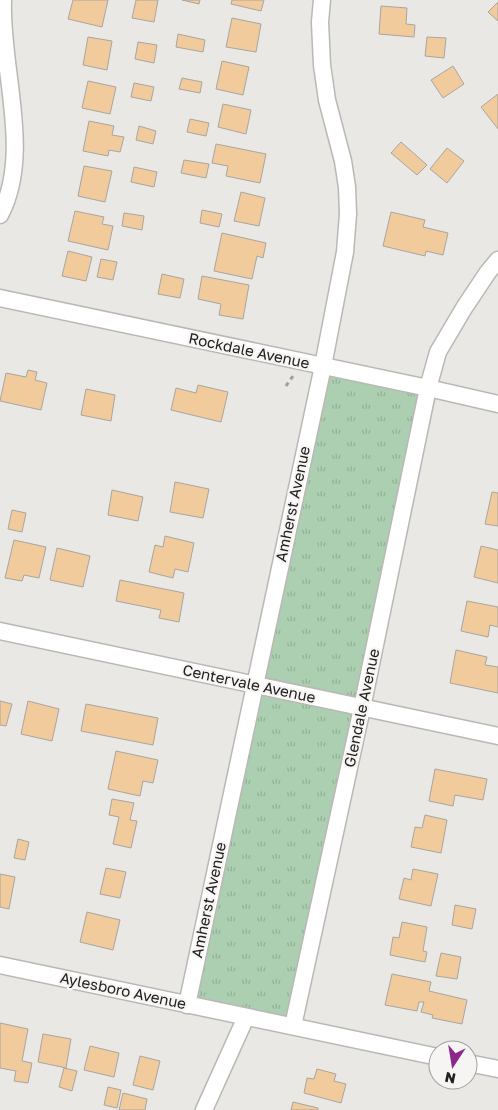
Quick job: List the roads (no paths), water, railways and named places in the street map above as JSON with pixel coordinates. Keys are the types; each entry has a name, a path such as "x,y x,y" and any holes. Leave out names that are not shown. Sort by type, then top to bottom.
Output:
{"street":[{"path":"0,215 12,181 14,159 14,132 6,68 3,0"},
{"name":"Amherst Avenue","path":"187,1005 323,366 345,252 348,214 347,187 322,65 320,22 322,0"},
{"name":"Glendale Avenue","path":"292,1026 362,708 428,388 438,352 464,308 498,260"},
{"name":"Rockdale Avenue","path":"0,298 498,404"},
{"name":"Centervale Avenue","path":"0,631 498,736"},
{"name":"Aylesboro Avenue","path":"0,965 246,1017"},
{"path":"204,1110 246,1017 428,1055"},
{"path":"478,1065 498,1070"}]}
